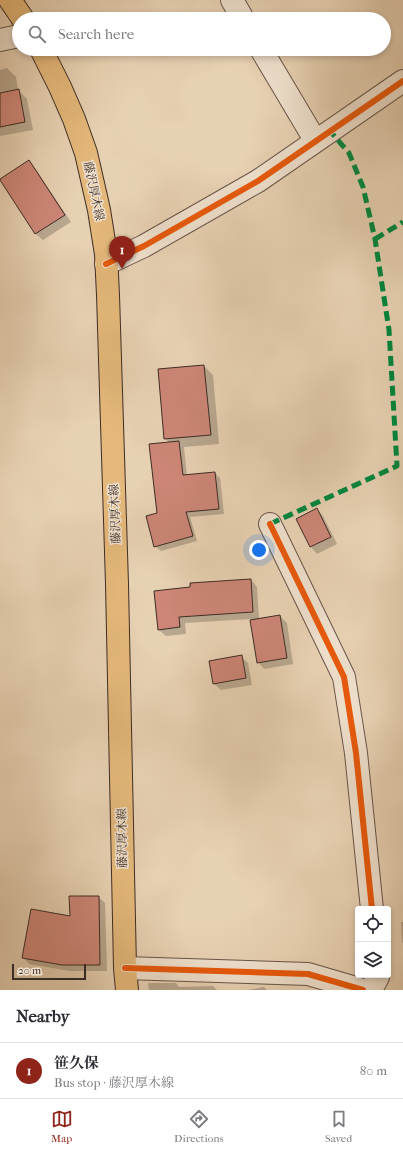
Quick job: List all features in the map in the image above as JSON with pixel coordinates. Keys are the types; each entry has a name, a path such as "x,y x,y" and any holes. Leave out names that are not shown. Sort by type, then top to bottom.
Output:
{"main road":[{"path":"10,0 18,12"},
{"name":"藤沢厚木線","path":"44,56 74,119 86,153 99,210 106,264 116,568 125,968 127,990"}],"street":[{"path":"232,0 239,12"},
{"path":"0,40 12,37"},
{"path":"265,56 315,140"},
{"path":"106,264 144,246 258,181 315,140 403,81"},
{"path":"270,524 344,677 356,753 372,906"},
{"path":"125,968 308,974 363,990"},
{"path":"371,990 377,978"}],"building":[{"path":"19,89 25,122 0,127 0,93"},
{"path":"29,160 65,215 35,234 0,180"},
{"path":"204,365 211,435 164,439 158,369"},
{"path":"179,441 183,475 215,472 219,509 186,512 193,536 154,547 146,516 157,513 149,444"},
{"path":"317,508 331,537 310,547 296,519"},
{"path":"251,579 253,612 179,617 180,627 158,630 154,591 190,587 190,583"},
{"path":"280,615 287,658 257,663 250,620"},
{"path":"242,655 246,678 213,684 209,661"},
{"path":"69,896 99,896 100,965 62,965 22,958 31,909 70,916"}],"marked path":[{"path":"270,524 397,466 389,330 375,239 363,187 349,153 330,131"},
{"path":"375,239 403,222"}],"cycle path":[{"path":"106,264 144,246 258,181 403,81"},
{"path":"270,524 344,677 356,753 372,906"},
{"path":"125,968 308,974 363,990"}],"place":[{"name":"笹久保","path":"122,269"}]}
